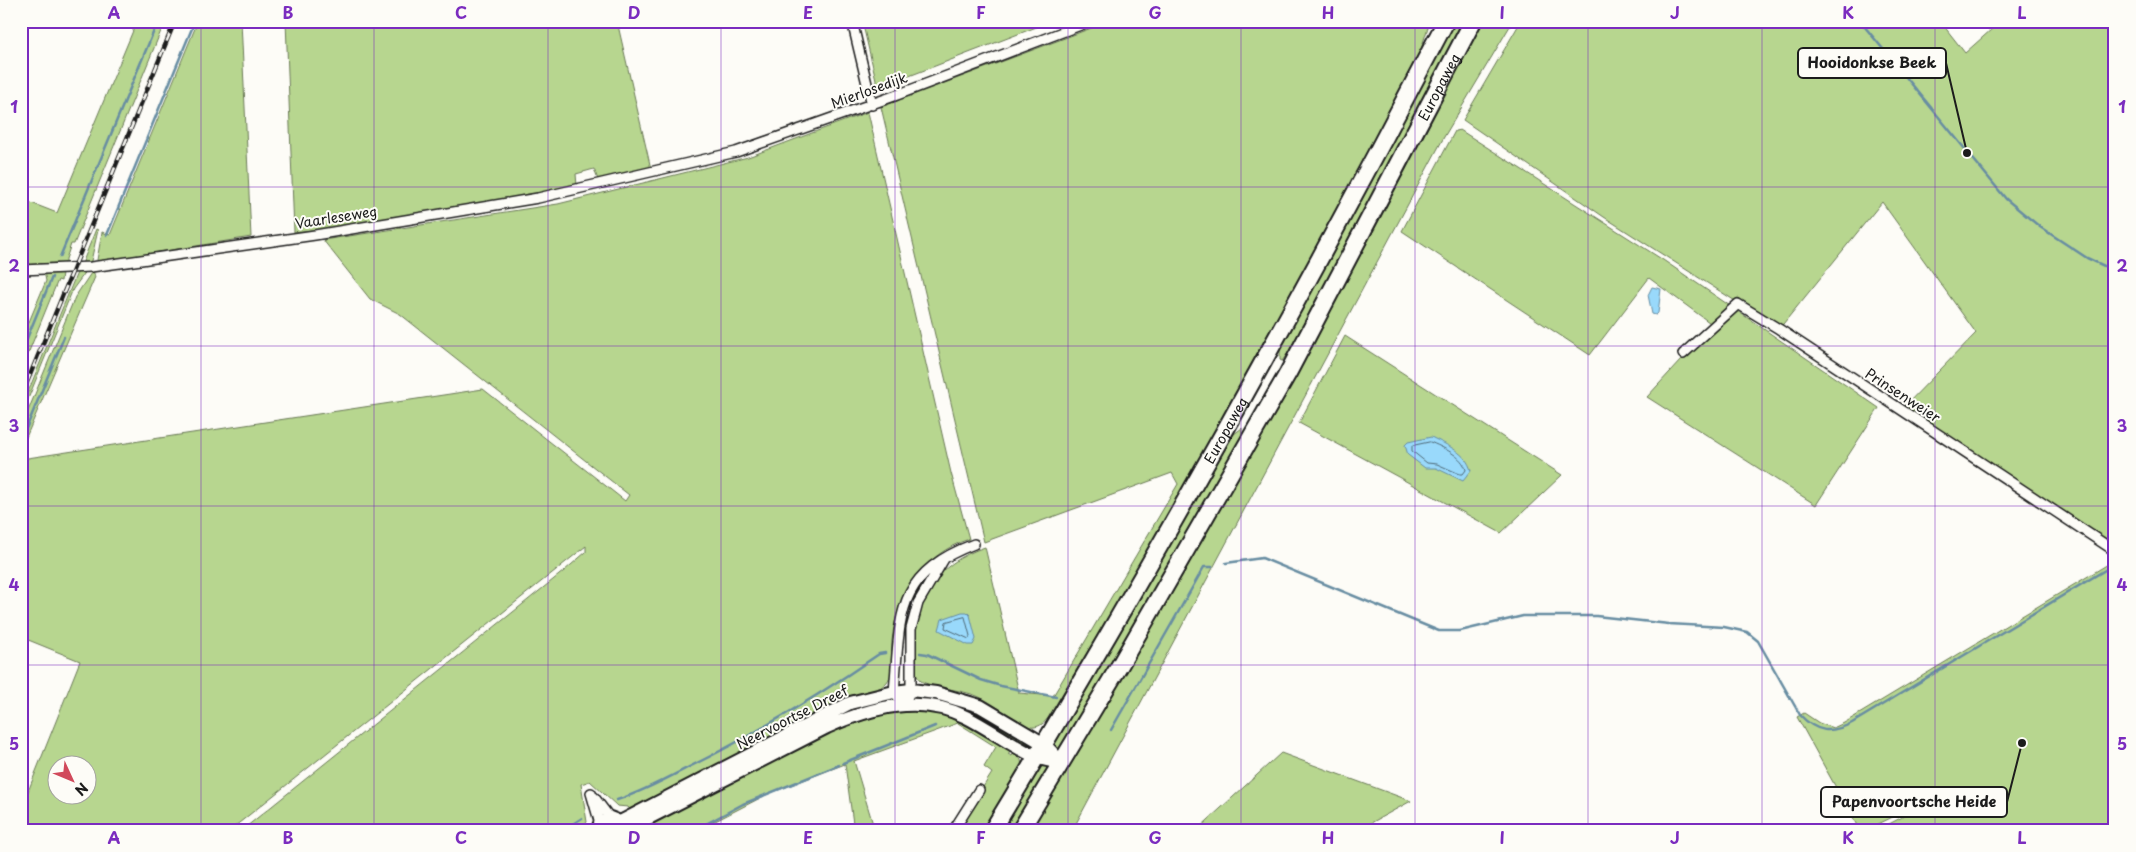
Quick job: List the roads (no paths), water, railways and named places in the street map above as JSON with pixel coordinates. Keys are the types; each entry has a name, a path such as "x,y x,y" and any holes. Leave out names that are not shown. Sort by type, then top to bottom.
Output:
{"highway":[{"path":"1426,59 1432,21"},
{"name":"Europaweg","path":"992,831 1206,466 1314,272 1446,21"},
{"name":"Europaweg","path":"1020,831 1169,582 1288,373 1473,21"}],"street":[{"path":"852,21 872,104"},
{"name":"Mierlosedijk","path":"653,172 736,152 872,104 1091,21"},
{"name":"Vaarleseweg","path":"21,270 91,267 315,235 538,198 653,172"},
{"name":"Prinsenweier","path":"1683,354 1738,304 1779,329 2115,551"},
{"path":"944,559 918,603 911,629 911,690 904,704 894,692 900,621 907,597 926,570 944,559 974,544"},
{"name":"Neervoortse Dreef","path":"613,826 850,703 894,692 911,690 948,696 980,706 1040,751"},
{"name":"Neervoortse Dreef","path":"613,826 827,727 876,709 904,704 931,706 966,717 1062,763"},
{"path":"953,831 979,790"}],"water":[{"path":"1652,287 1661,289 1658,313 1656,315 1652,314 1648,295"},
{"path":"1431,437 1455,450 1465,459 1471,471 1463,481 1436,468 1425,468 1408,455 1405,445 1408,442"},
{"path":"967,612 970,615 976,639 973,645 968,645 939,630 942,619"}],"waterway":[{"path":"60,257 158,21"},
{"path":"107,235 195,21"},
{"path":"1860,21 2006,199 2040,227 2087,258 2115,271"},
{"path":"21,353 52,277"},
{"path":"21,441 64,337"},
{"path":"1226,563 1262,558 1439,631 1460,631 1523,616 1596,616 1669,624 1724,627 1747,632 1758,641 1800,715 1812,725 1824,730 1837,729 1852,723 2115,564"},
{"path":"1111,730 1204,567 1212,567"},
{"path":"617,800 654,785 762,728 810,700 879,654 885,653"},
{"path":"920,653 927,654 981,680 1056,697"},
{"path":"843,763 935,726"},
{"path":"693,831 743,804 839,765"},
{"path":"562,831 582,818"}],"railway":[{"path":"21,397 175,21"}],"place":[{"name":"Hooidonkse Beek","path":"1967,153"},
{"name":"Papenvoortsche Heide","path":"2022,743"}]}
